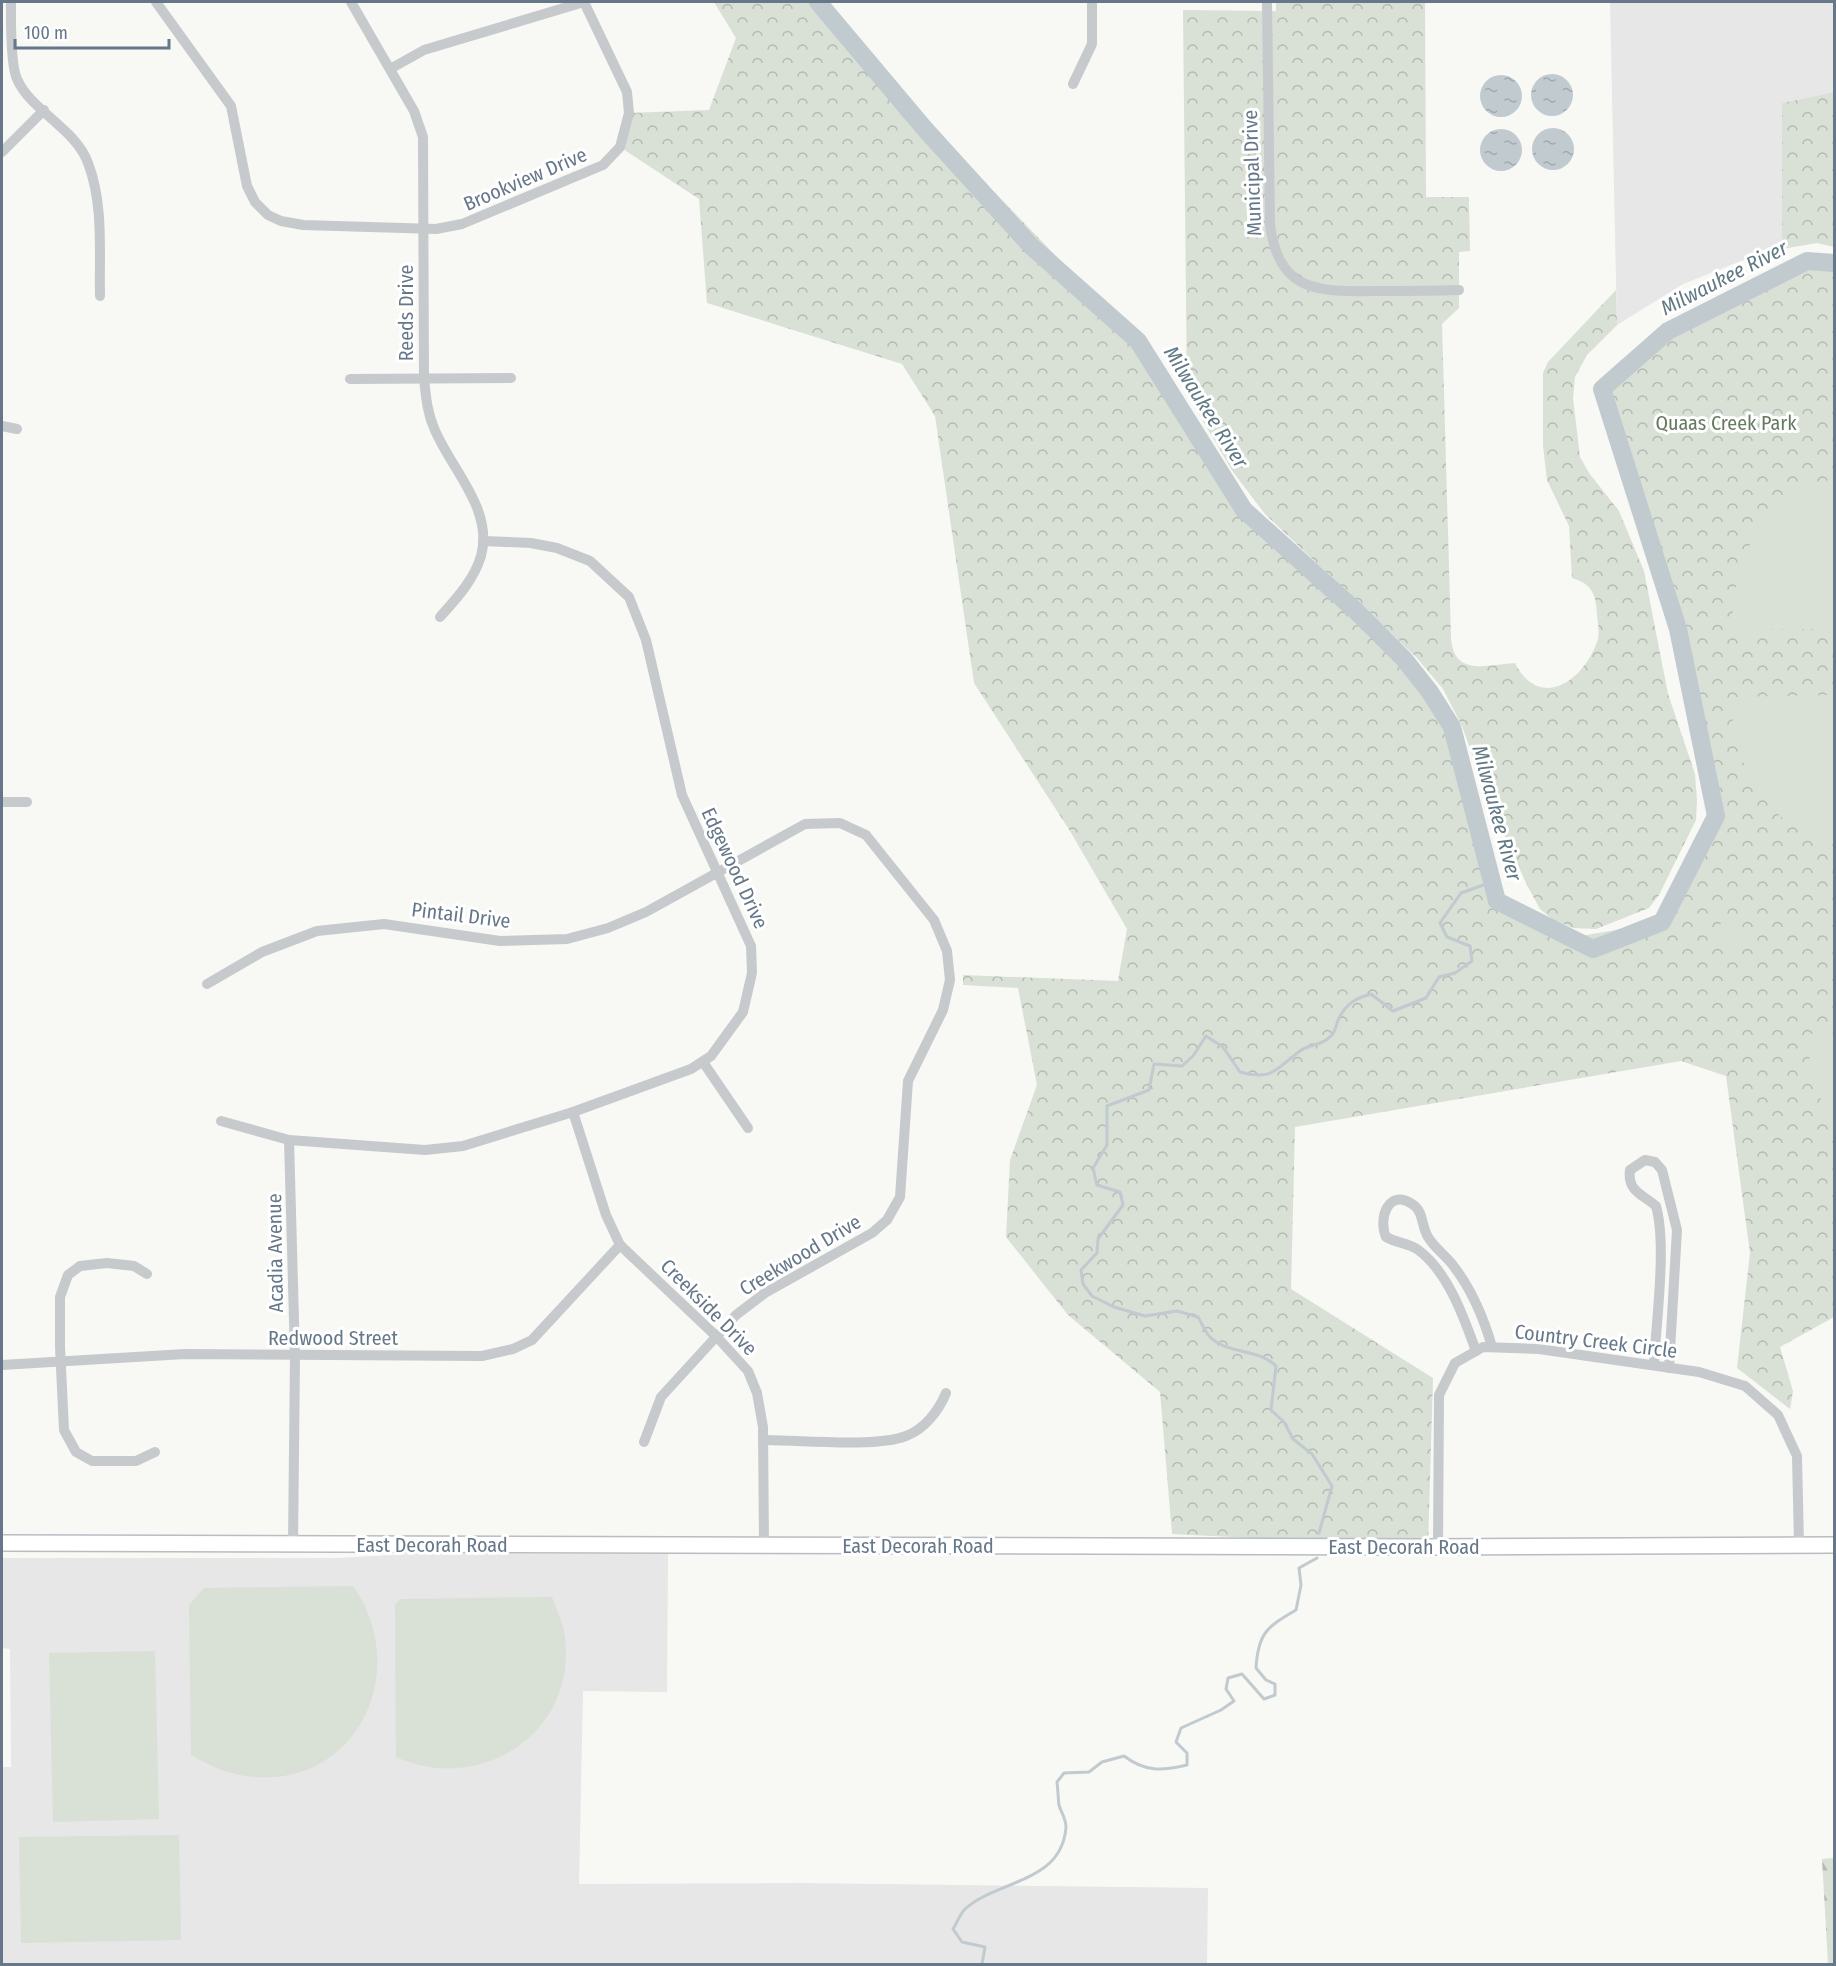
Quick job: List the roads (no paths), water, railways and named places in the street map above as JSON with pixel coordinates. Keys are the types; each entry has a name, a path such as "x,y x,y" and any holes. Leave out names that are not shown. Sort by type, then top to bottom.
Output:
{"street":[{"path":"11,2 16,78 24,91 44,110 88,161 98,204 100,296"},
{"name":"Brookview Drive","path":"156,2 231,106 247,186 255,202 268,215 281,221 303,225 423,228 462,225 603,165 620,147 629,113 627,92 584,2"},
{"name":"Reeds Drive","path":"351,2 414,111 423,138 424,379 427,409 434,430 478,510 483,541 481,556 472,576 440,617"},
{"path":"390,69 424,50 584,2"},
{"path":"1073,84 1092,44 1092,2"},
{"name":"Municipal Drive","path":"1267,2 1270,224 1272,242 1278,258 1296,278 1327,292 1459,290"},
{"path":"2,152 44,110"},
{"path":"350,379 511,378"},
{"path":"2,426 17,429"},
{"name":"Edgewood Drive","path":"221,1121 289,1140 425,1150 463,1146 573,1112 702,1062 711,1056 743,1012 752,973 751,946 682,795 646,640 629,597 590,561 557,548 531,543 483,541"},
{"path":"2,802 27,802"},
{"name":"Pintail Drive","path":"207,984 262,952 317,931 384,924 500,941 567,939 608,928 646,912 805,824 840,823"},
{"name":"Creekwood Drive","path":"644,1442 661,1397 736,1315 765,1293 873,1233 886,1220 900,1197 908,1080 943,1010 950,980 947,951 934,920 867,835 840,823"},
{"path":"702,1062 748,1128"},
{"name":"Creekside Drive","path":"573,1112 606,1215 620,1245 716,1336 748,1371 757,1393 763,1440 764,1545"},
{"name":"Acadia Avenue","path":"289,1140 295,1356 293,1545"},
{"path":"1654,1365 1660,1244 1658,1215 1656,1206 1638,1194 1631,1186 1629,1179 1630,1170 1645,1160 1655,1162 1662,1170 1677,1230 1669,1368"},
{"path":"1476,1351 1458,1300 1444,1281 1419,1251 1408,1244 1386,1237 1382,1227 1382,1216 1388,1205 1399,1200 1412,1203 1420,1212 1426,1234 1455,1266 1472,1294 1492,1347"},
{"name":"Redwood Street","path":"2,1365 185,1354 482,1356 513,1349 532,1340 620,1245"},
{"path":"147,1274 134,1266 107,1263 81,1266 68,1275 60,1297 64,1430 76,1452 92,1461 136,1461 155,1452"},
{"name":"Country Creek Circle","path":"1438,1547 1439,1395 1455,1363 1483,1347 1539,1349 1654,1365 1699,1372 1745,1386 1778,1415 1797,1456 1799,1545"},
{"path":"763,1440 888,1441 909,1435 927,1422 941,1404 946,1393"},
{"name":"East Decorah Road","path":"2,1543 1438,1547 1834,1545"}],"water":[{"path":"1552,74 1560,75 1567,80 1572,87 1572,103 1567,110 1560,115 1552,116 1544,115 1537,110 1532,103 1531,95 1532,87 1537,80 1544,75"},
{"path":"1501,75 1509,76 1516,81 1521,88 1521,104 1516,111 1509,116 1501,117 1493,116 1486,111 1481,104 1480,96 1481,88 1486,81 1493,76"},
{"path":"1553,128 1561,129 1568,134 1573,141 1573,157 1568,164 1561,169 1553,170 1545,169 1538,164 1533,157 1532,149 1533,141 1538,134 1545,129"},
{"path":"1501,129 1509,130 1516,135 1521,142 1521,158 1516,165 1509,170 1501,171 1493,170 1486,165 1481,158 1480,150 1481,142 1486,135 1493,130"}],"waterway":[{"name":"Milwaukee River","path":"818,2 924,128 1031,246 1138,341 1244,510 1356,611 1404,659 1430,692 1452,727 1497,901 1593,949 1662,922 1716,816 1678,629 1602,389 1668,331 1807,261 1834,263"},
{"path":"1319,1533 1332,1486 1312,1454 1293,1439 1284,1422 1271,1410 1276,1366 1261,1356 1219,1343 1209,1336 1198,1317 1177,1311 1145,1316 1114,1307 1092,1296 1083,1284 1081,1270 1097,1253 1098,1239 1123,1205 1120,1192 1097,1185 1093,1168 1107,1145 1107,1106 1149,1090 1154,1064 1182,1066 1193,1056 1206,1036 1223,1047 1240,1072 1267,1074 1304,1049 1327,1039 1333,1033 1342,1013 1356,999 1371,994 1393,1011 1426,998 1439,977 1455,973 1472,961 1470,946 1447,937 1440,923 1461,893 1492,882"},
{"path":"982,1964 985,1947 962,1942 953,1929 963,1911 979,1899 1027,1878 1041,1870 1053,1859 1062,1845 1066,1827 1059,1805 1057,1782 1064,1773 1089,1772 1102,1762 1124,1756 1139,1765 1154,1769 1187,1765 1187,1753 1176,1742 1181,1728 1221,1710 1234,1701 1226,1689 1228,1678 1242,1674 1264,1699 1275,1695 1275,1684 1266,1680 1256,1668 1259,1647 1266,1632 1296,1610 1301,1585 1299,1568 1317,1558"}],"park label":[{"name":"Quaas Creek Park","path":"1726,423"}]}
